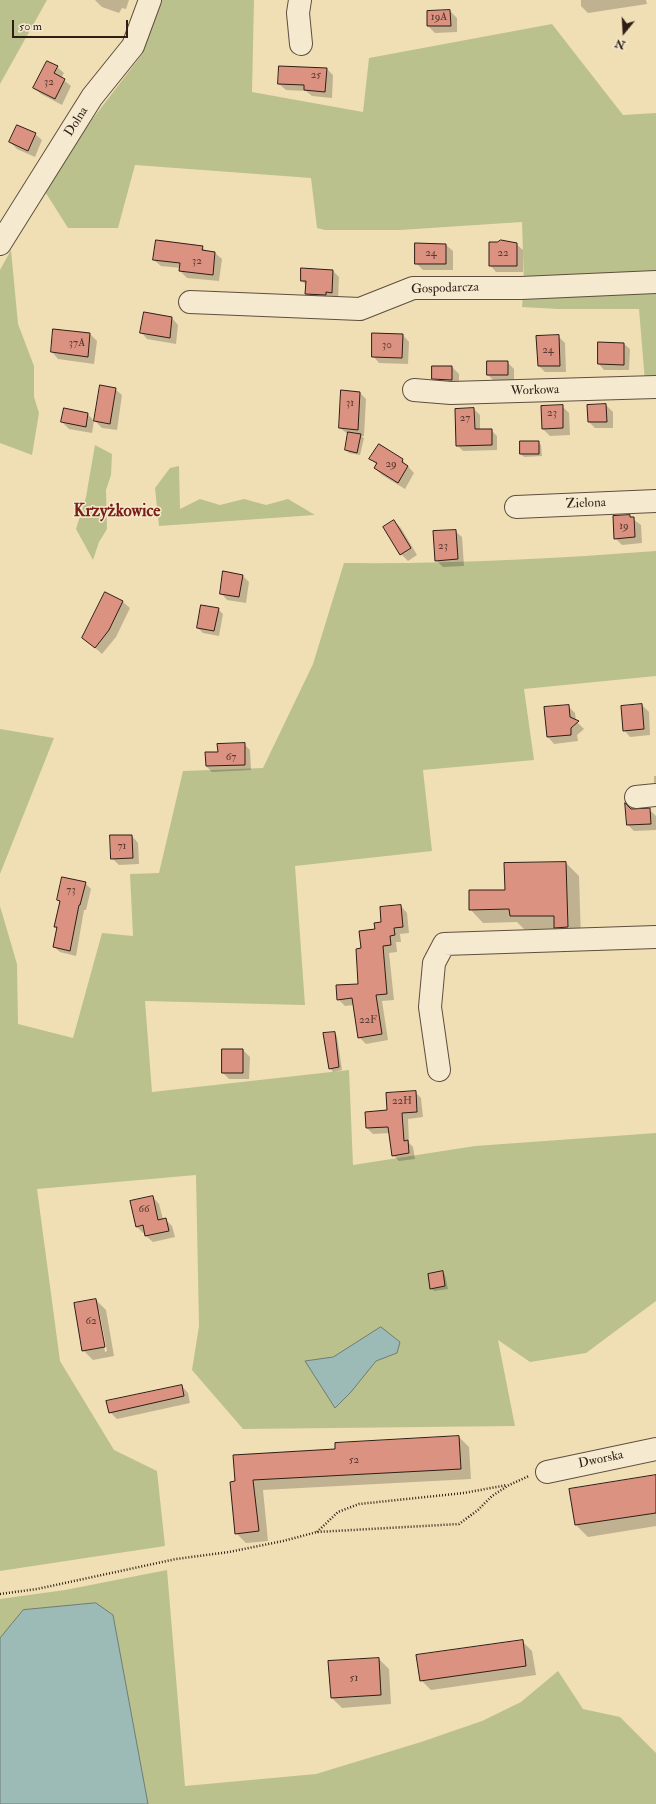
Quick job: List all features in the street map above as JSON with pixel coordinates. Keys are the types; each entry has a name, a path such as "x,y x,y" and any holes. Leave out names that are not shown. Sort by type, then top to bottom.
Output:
{"street":[{"name":"Dolna","path":"0,244 92,97 133,46 150,0"},
{"path":"300,0 298,13 301,44"},
{"name":"Gospodarcza","path":"190,302 360,309 413,288 521,288 656,282"},
{"name":"Workowa","path":"414,390 451,394 656,387"},
{"name":"Zielona","path":"516,506 656,501"},
{"path":"439,1070 430,1007 434,963 444,944 656,937"},
{"name":"Dworska","path":"547,1472 656,1449"}],"path":[{"path":"0,1594 37,1589 176,1559 229,1552 283,1541 317,1532 459,1524 478,1510 492,1496 509,1485 531,1476 547,1472"},
{"path":"317,1532 338,1512 359,1504 464,1493 509,1485"}],"green space":[{"path":"0,0 47,0 0,84"},
{"path":"157,0 254,0 252,92 363,112 369,58 552,24 623,115 656,113 656,278 524,284 522,222 400,230 325,230 317,228 311,178 135,165 118,228 68,228 44,190 78,138 143,53"},
{"path":"11,250 18,324 34,366 34,397 39,413 32,455 0,443 0,270"},
{"path":"656,289 656,381 645,382 639,309 558,309 522,307 523,295"},
{"path":"95,445 112,454 111,475 106,490 107,529 99,542 93,560 76,529 86,497"},
{"path":"179,466 180,509 200,499 220,505 244,499 266,505 288,499 315,515 159,526 155,488 170,468"},
{"path":"656,551 656,676 524,689 534,760 423,770 432,851 295,866 305,1005 145,1001 152,1092 349,1070 353,1165 475,1146 656,1133 656,1301 586,1353 530,1362 498,1340 515,1426 243,1429 192,1370 199,1326 196,1175 37,1189 60,1361 114,1450 157,1471 165,1546 0,1571 0,906 17,964 18,1024 73,1038 102,933 133,936 130,874 159,873 183,771 263,768 313,664 344,563 422,563 500,560"},
{"path":"0,729 54,738 0,874"},
{"path":"167,1570 185,1786 316,1774 421,1742 482,1721 521,1702 558,1671 583,1709 620,1717 656,1753 656,1804 0,1804 0,1599 65,1590"}],"water":[{"path":"381,1327 400,1342 397,1353 376,1361 351,1392 335,1408 305,1361 333,1357"},
{"path":"96,1603 113,1615 148,1804 0,1804 0,1638 23,1610"}],"building":[{"path":"450,10 451,26 427,26 427,11"},
{"path":"47,61 58,66 54,73 65,79 55,99 33,88"},
{"path":"279,66 327,68 325,92 304,90 304,85 278,84"},
{"path":"17,125 36,133 28,151 9,142"},
{"path":"156,240 203,246 202,250 215,252 213,275 179,271 180,263 153,260"},
{"path":"501,240 517,243 517,266 489,266 489,242 497,242"},
{"path":"415,243 446,244 446,264 415,264"},
{"path":"301,268 333,270 332,293 326,292 326,295 305,294 306,281 301,281"},
{"path":"144,312 172,317 170,338 140,333"},
{"path":"53,329 90,333 88,357 51,352"},
{"path":"372,333 403,334 402,358 372,357"},
{"path":"559,335 560,366 538,366 536,336"},
{"path":"598,342 624,343 624,365 598,364"},
{"path":"487,361 508,361 508,375 487,375"},
{"path":"432,366 452,366 452,380 432,379"},
{"path":"100,385 116,388 110,424 94,421"},
{"path":"341,390 360,392 358,430 339,428"},
{"path":"606,404 607,422 588,422 587,405"},
{"path":"563,405 563,428 542,429 541,406"},
{"path":"64,408 88,413 86,427 61,422"},
{"path":"474,408 475,429 492,429 492,445 456,446 455,409"},
{"path":"348,432 361,434 357,453 345,450"},
{"path":"520,441 539,441 539,454 520,454"},
{"path":"379,444 403,459 402,462 408,466 398,483 374,468 377,463 369,459"},
{"path":"630,515 630,517 634,517 635,537 614,539 613,516"},
{"path":"394,520 411,548 400,555 383,527"},
{"path":"456,530 458,559 435,561 433,531"},
{"path":"223,571 243,575 239,597 220,594"},
{"path":"105,592 123,601 109,630 95,648 82,638"},
{"path":"201,605 219,608 214,631 197,628"},
{"path":"642,704 644,729 623,731 621,706"},
{"path":"569,705 570,717 579,721 571,728 571,735 547,737 544,707"},
{"path":"245,743 245,765 206,766 205,752 218,752 217,744"},
{"path":"625,803 631,809 650,808 651,824 627,825"},
{"path":"110,835 132,835 133,858 111,859"},
{"path":"566,862 568,927 554,928 554,916 510,916 509,909 469,910 469,890 505,890 504,863"},
{"path":"62,877 86,882 79,905 70,951 53,947 57,927 54,927 60,901 57,900"},
{"path":"401,905 403,927 394,928 395,935 390,936 391,945 383,946 387,994 376,995 382,1034 358,1038 352,998 337,1000 336,985 358,984 356,949 361,948 359,931 375,929 374,923 381,922 380,907"},
{"path":"335,1032 339,1067 329,1069 323,1033"},
{"path":"222,1049 243,1049 243,1073 222,1073"},
{"path":"416,1091 417,1112 402,1113 404,1141 408,1140 409,1153 392,1156 388,1127 366,1128 365,1112 387,1110 386,1093"},
{"path":"153,1196 158,1220 166,1218 169,1231 145,1236 143,1225 136,1227 130,1201"},
{"path":"443,1271 445,1286 430,1289 428,1274"},
{"path":"96,1299 105,1347 82,1351 74,1303"},
{"path":"182,1385 184,1396 109,1413 106,1401"},
{"path":"459,1436 461,1469 253,1480 259,1531 235,1534 230,1482 235,1481 233,1455 335,1449 335,1443"},
{"path":"656,1475 656,1513 575,1525 569,1489"},
{"path":"523,1640 526,1666 420,1681 416,1655"},
{"path":"379,1658 381,1695 331,1698 328,1661"}],"district":[{"name":"Krzyżkowice","path":"117,512"}]}
